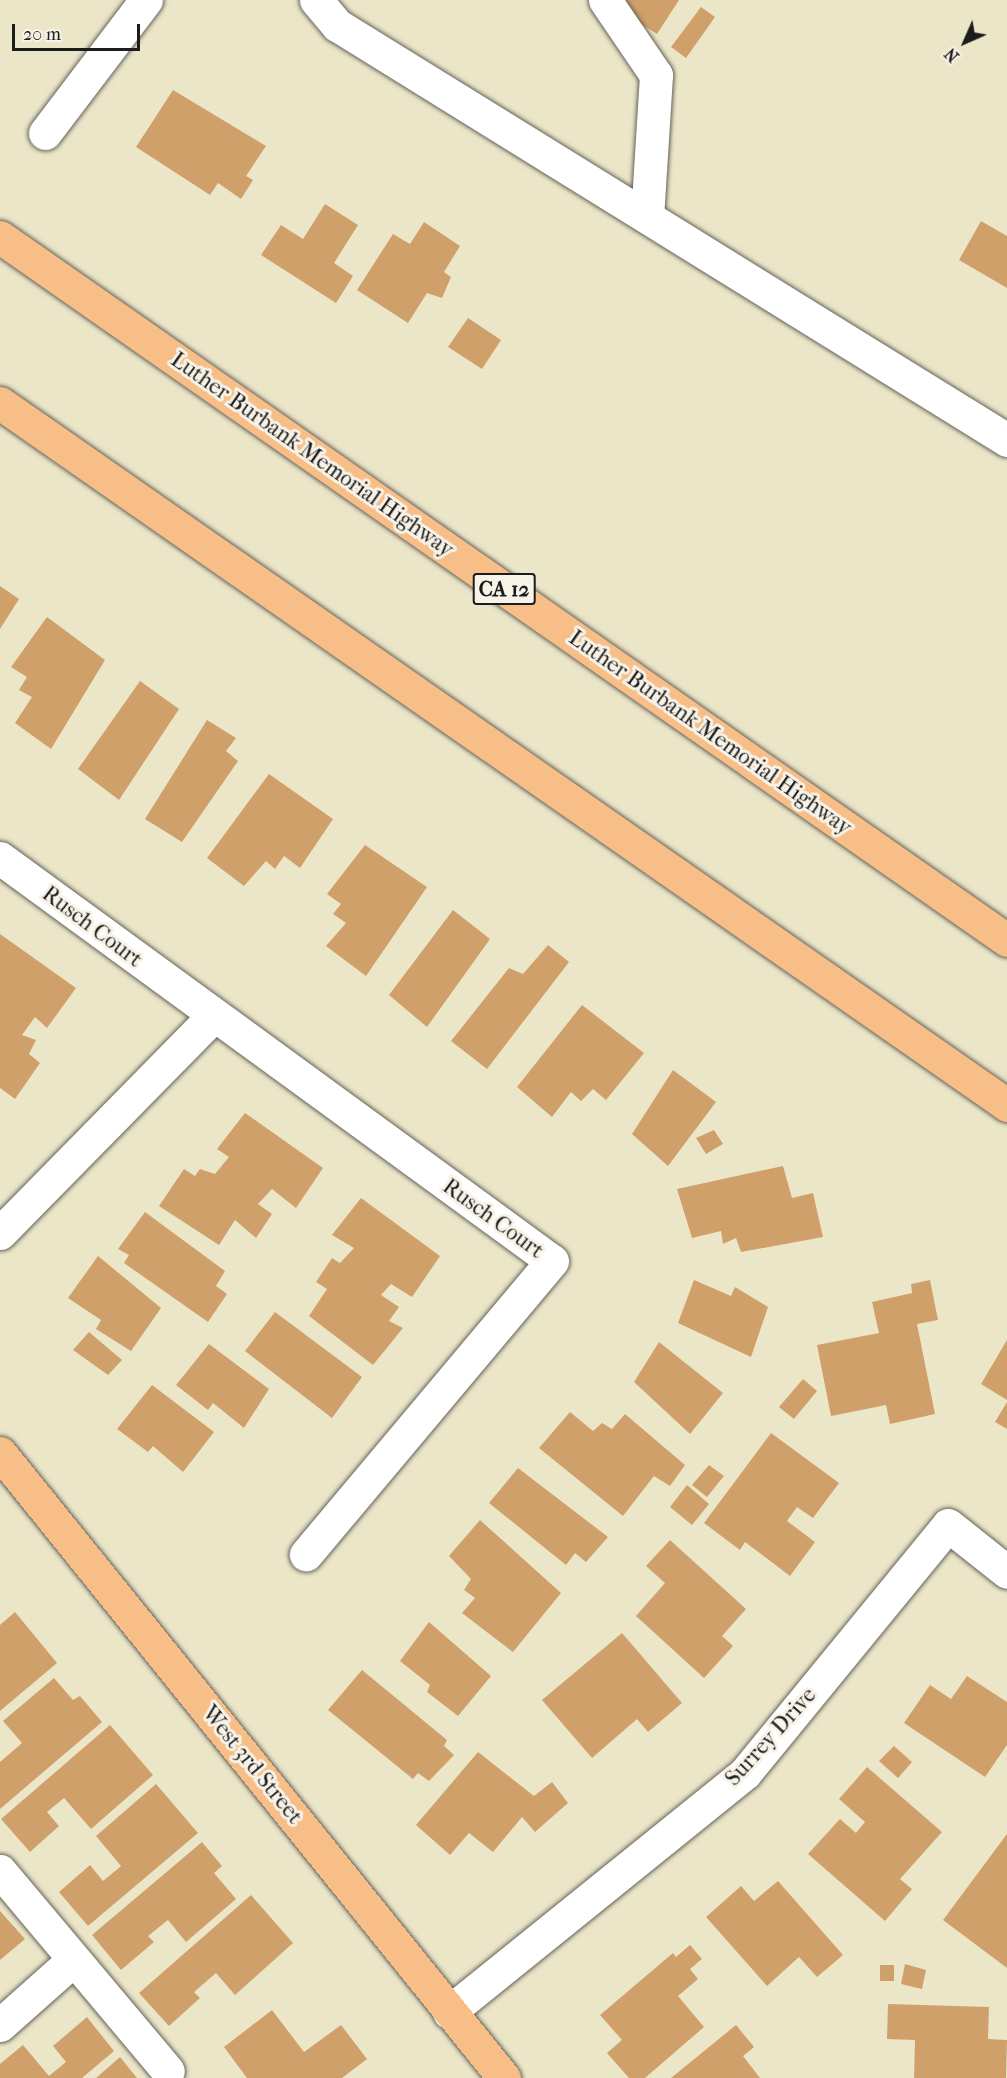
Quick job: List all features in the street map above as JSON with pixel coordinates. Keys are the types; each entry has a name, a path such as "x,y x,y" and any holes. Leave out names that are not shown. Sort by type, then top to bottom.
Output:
{"main road":[{"name":"Luther Burbank Memorial Highway","path":"0,237 1007,940"},
{"path":"0,403 1007,1105"},
{"name":"West 3rd Street","path":"0,1453 504,2078"}],"street":[{"path":"45,133 146,0"},
{"path":"316,0 337,25 1007,440"},
{"path":"605,0 656,75 647,217"},
{"name":"Rusch Court","path":"0,858 212,1017 552,1261 306,1554"},
{"path":"0,1233 212,1017"},
{"name":"Surrey Drive","path":"449,2012 745,1773 948,1525 1007,1572"},
{"path":"0,1871 168,2071"},
{"path":"0,2025 73,1960"}],"building":[{"path":"624,0 679,0 657,34 618,9"},
{"path":"701,7 715,17 686,58 671,47"},
{"path":"173,90 266,146 246,176 253,180 241,199 218,183 210,195 136,147"},
{"path":"325,204 358,225 334,263 353,276 336,303 261,255 281,225 303,239"},
{"path":"981,221 1007,236 1007,288 959,260"},
{"path":"424,222 460,246 444,272 451,277 442,298 427,293 408,323 357,290 393,234 410,244"},
{"path":"468,318 501,340 482,369 448,347"},
{"path":"0,586 19,599 0,629"},
{"path":"47,617 105,660 51,749 15,723 32,697 19,690 27,677 11,667"},
{"path":"140,681 179,709 119,800 78,769"},
{"path":"207,720 236,738 226,751 238,761 182,842 145,819"},
{"path":"269,774 333,819 300,868 284,856 275,869 266,861 244,886 207,858"},
{"path":"365,845 427,887 366,976 326,946 346,923 333,914 341,904 327,894"},
{"path":"453,910 490,939 427,1027 389,995"},
{"path":"0,934 76,988 47,1028 35,1017 22,1035 36,1040 29,1054 40,1063 15,1099 0,1088"},
{"path":"548,945 569,962 487,1069 451,1041 509,968 523,974"},
{"path":"582,1005 644,1053 606,1100 593,1089 581,1101 571,1092 552,1117 517,1087"},
{"path":"673,1070 716,1102 668,1166 632,1134"},
{"path":"245,1113 323,1168 296,1208 272,1189 258,1204 272,1214 256,1238 235,1220 219,1245 159,1206 184,1169 195,1176 200,1169 215,1174 229,1157 217,1149"},
{"path":"714,1130 723,1144 706,1154 696,1138"},
{"path":"783,1166 792,1198 813,1193 823,1237 741,1252 736,1238 723,1244 721,1231 692,1238 677,1189"},
{"path":"361,1198 440,1256 412,1297 391,1284 381,1295 399,1307 389,1321 403,1328 373,1365 309,1316 327,1289 316,1282 332,1258 340,1263 354,1248 332,1235"},
{"path":"145,1212 225,1271 216,1286 227,1294 208,1322 124,1263 129,1255 118,1249"},
{"path":"98,1256 161,1308 131,1351 96,1329 101,1320 68,1298"},
{"path":"694,1280 731,1296 735,1287 768,1307 751,1357 678,1323"},
{"path":"930,1280 938,1320 917,1324 935,1414 890,1424 886,1405 831,1416 817,1345 879,1333 872,1302 912,1293 911,1284"},
{"path":"275,1312 362,1377 332,1418 245,1351"},
{"path":"89,1332 122,1360 108,1375 73,1350"},
{"path":"1007,1340 1007,1400 981,1384"},
{"path":"659,1342 723,1393 690,1434 634,1382"},
{"path":"209,1344 269,1389 244,1428 213,1403 208,1410 176,1385"},
{"path":"803,1379 817,1391 794,1419 779,1407"},
{"path":"152,1385 214,1432 183,1472 153,1446 148,1452 117,1429"},
{"path":"1007,1402 1007,1429 995,1422"},
{"path":"570,1412 593,1431 602,1423 612,1429 625,1414 685,1465 670,1486 654,1476 623,1516 539,1448"},
{"path":"771,1433 839,1483 813,1518 797,1507 787,1521 815,1542 790,1576 745,1542 740,1550 704,1523"},
{"path":"709,1465 724,1476 707,1497 692,1485"},
{"path":"518,1468 608,1537 586,1562 575,1553 566,1565 489,1503"},
{"path":"687,1485 709,1504 692,1525 670,1507"},
{"path":"480,1520 561,1593 513,1652 462,1613 475,1598 464,1590 471,1579 449,1556"},
{"path":"670,1540 746,1609 722,1636 733,1646 704,1678 636,1616 665,1583 646,1566"},
{"path":"15,1612 57,1663 0,1711 0,1625"},
{"path":"429,1622 491,1676 458,1716 427,1692 430,1685 400,1661"},
{"path":"622,1633 682,1703 648,1732 637,1719 592,1758 542,1700"},
{"path":"362,1670 447,1740 444,1746 454,1755 429,1781 418,1773 413,1779 328,1710"},
{"path":"967,1676 1007,1702 1007,1745 985,1777 904,1723 930,1685 951,1699"},
{"path":"54,1678 73,1700 80,1696 102,1722 0,1809 0,1762 22,1743 3,1721"},
{"path":"110,1725 153,1775 91,1829 64,1798 47,1812 59,1826 30,1852 1,1819"},
{"path":"894,1746 912,1762 898,1778 879,1761"},
{"path":"478,1752 534,1796 552,1782 568,1803 535,1832 522,1817 493,1852 469,1833 450,1855 416,1825"},
{"path":"867,1767 942,1832 900,1879 912,1889 885,1921 808,1854 840,1819 856,1833 865,1822 839,1799"},
{"path":"156,1784 198,1833 88,1926 59,1892 90,1865 103,1881 121,1866 96,1836"},
{"path":"1007,1834 1007,1968 943,1920"},
{"path":"202,1842 222,1866 214,1873 236,1899 186,1942 168,1920 148,1936 154,1942 121,1970 92,1935"},
{"path":"778,1881 843,1955 817,1977 799,1957 767,1986 706,1917 741,1886 754,1901"},
{"path":"251,1895 293,1943 235,1995 216,1973 194,1992 200,1998 169,2026 139,1993"},
{"path":"0,1911 25,1939 0,1960"},
{"path":"690,1945 702,1959 690,1969 698,1979 678,1996 704,2027 645,2078 629,2078 607,2053 622,2040 600,2015 673,1953 676,1957"},
{"path":"905,1964 926,1970 922,1989 901,1984"},
{"path":"880,1965 894,1965 894,1981 880,1981"},
{"path":"888,2004 989,2007 988,2039 1007,2040 1006,2078 914,2078 915,2040 887,2039"},
{"path":"272,2010 304,2052 341,2025 367,2059 342,2078 247,2078 224,2047"},
{"path":"87,2017 114,2051 82,2078 0,2078 0,2064 23,2045 49,2076 66,2062 53,2046"},
{"path":"736,2025 754,2047 743,2056 760,2078 671,2078"},
{"path":"120,2057 137,2078 96,2078"}]}
